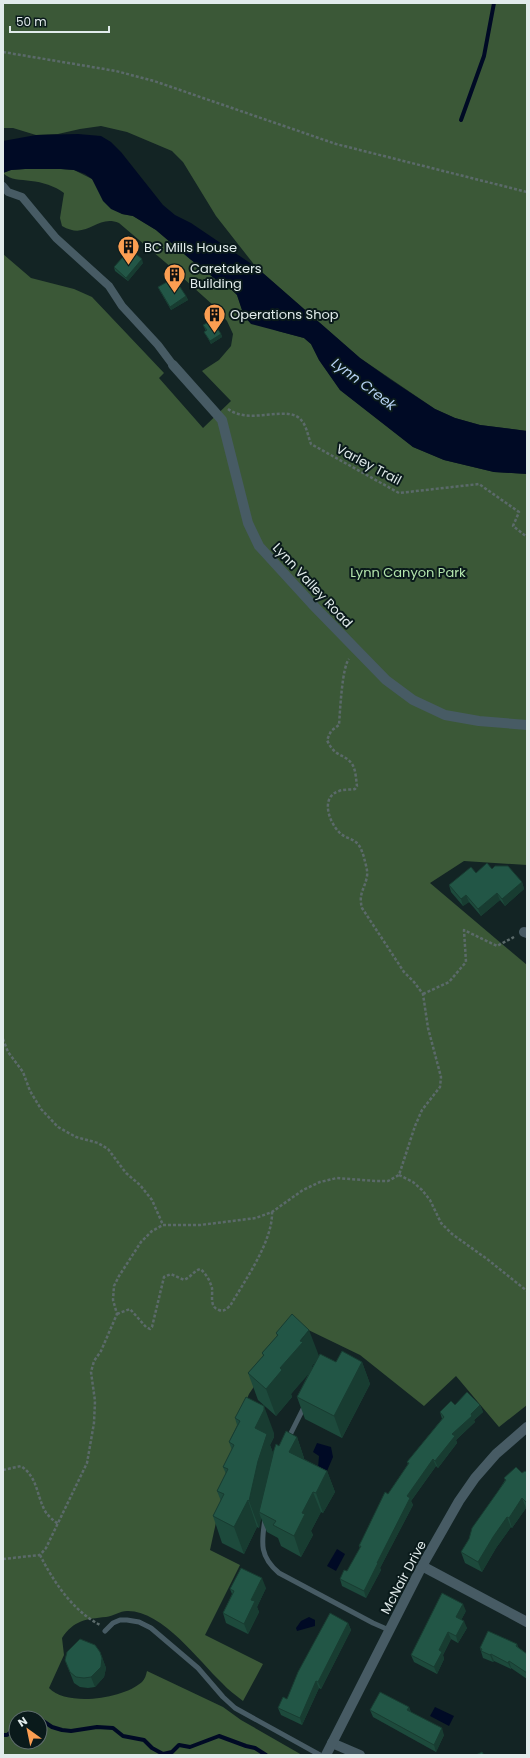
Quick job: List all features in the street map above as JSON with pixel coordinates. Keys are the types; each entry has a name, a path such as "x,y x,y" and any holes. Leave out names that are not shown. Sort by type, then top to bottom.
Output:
{"street":[{"path":"3,186 8,192 22,197 56,238 109,286 122,306 158,345 173,365"},
{"name":"Lynn Valley Road","path":"173,365 222,420 252,534 273,562 357,650 397,690 429,708 445,715 460,718 527,725"},
{"name":"McNair Drive","path":"326,1755 422,1566 459,1501 475,1478 496,1454 527,1427"},
{"path":"422,1566 527,1622"},
{"path":"332,1743 360,1755"}],"lane":[{"path":"287,1442 308,1400"},
{"path":"266,1510 262,1536 264,1555 270,1565 280,1574 373,1623 390,1630"},
{"path":"106,1630 113,1623 120,1620 127,1620 151,1628 198,1668 222,1697 235,1708 320,1755"}],"path":[{"path":"3,52 116,71 154,80 336,144 527,192"},
{"name":"Varley Trail","path":"215,412 226,406 234,413 248,416 279,414 296,415 303,422 311,444 399,494 479,484 520,512 513,526 527,537"},
{"path":"3,1559 40,1555 46,1548 87,1463 94,1423 95,1401 91,1372 94,1361 101,1351 117,1314 113,1300 114,1286 141,1242 152,1231 163,1226 200,1225 256,1218 272,1212 303,1190 320,1182 337,1178 375,1181 388,1180 399,1175 415,1126 422,1110 440,1087 441,1077 428,1028 423,994 404,972 362,908 360,899 367,875 362,851 358,844 353,840 343,836 337,831 330,820 328,813 328,805 331,798 338,791 355,790 357,786 353,765 348,760 334,752 327,740 331,731 339,725 346,662 357,650"},
{"path":"423,994 449,982 466,962 464,930 497,946 525,932"},
{"path":"3,1039 8,1052 23,1072 30,1091 41,1110 58,1127 76,1137 98,1143 108,1149 126,1173 140,1185 152,1200 163,1226"},
{"path":"399,1175 413,1182 422,1190 430,1200 441,1223 452,1234 487,1259 527,1291"},
{"path":"117,1314 130,1309 146,1327 150,1329 155,1319 164,1277 171,1274 184,1280 190,1277 196,1270 200,1269 204,1272 212,1288 213,1304 215,1308 220,1311 225,1310 230,1306 252,1270 270,1232 272,1212"},
{"path":"3,1470 21,1466 28,1471 37,1487 45,1511 58,1524"},
{"path":"40,1555 48,1570 78,1609 106,1630"}],"green space":[{"path":"3,3 527,3 527,431 480,425 455,418 435,409 360,358 256,267 216,216 183,162 172,151 127,132 101,126 58,134 36,135 13,128 3,128"},
{"name":"Lynn Canyon Park","path":"25,169 61,169 74,170 92,179 122,214 133,216 156,230 219,282 229,287 237,295 244,316 278,331 304,338 311,344 319,360 340,390 413,447 444,460 494,472 527,474 527,865 464,861 430,883 527,965 527,1405 499,1427 456,1376 424,1406 360,1355 296,1324 249,1394 239,1417 210,1550 240,1565 205,1635 263,1664 243,1701 224,1686 179,1638 153,1619 140,1613 127,1611 86,1620 71,1627 62,1638 64,1655 49,1688 57,1694 81,1699 109,1696 122,1693 133,1688 143,1681 147,1671 223,1707 241,1720 302,1755 3,1755 3,254 31,278 74,289 92,297 164,373 159,378 203,428 231,401 202,371 219,360 231,346 233,334 227,321 214,306 119,223 111,221 104,222 79,231 71,230 62,226 60,218 64,193 57,188 48,185 12,179 3,173 11,170"}],"water":[{"name":"Lynn Creek","path":"78,134 101,136 111,142 121,152 163,205 175,215 191,223 256,267 360,358 391,380 435,409 455,418 480,425 527,431 527,474 494,472 444,460 413,447 340,390 319,360 311,344 304,338 251,324 244,316 237,295 229,287 219,282 156,230 133,216 122,214 111,209 103,201 92,179 85,174 74,170 61,169 25,169 11,170 3,173 3,141 36,135"},
{"path":"317,1443 331,1447 333,1457 327,1471 318,1468 319,1456 313,1452"},
{"path":"337,1549 345,1554 336,1571 327,1566"},
{"path":"309,1617 315,1620 315,1626 297,1631 296,1628 301,1621"},
{"path":"435,1707 454,1716 449,1726 430,1716"}],"building":[{"name":"BC Mills House","path":"130,249 142,259 126,278 114,267"},
{"name":"Caretakers Building","path":"174,278 186,296 170,307 158,287"},
{"name":"Operations Shop","path":"212,320 221,334 210,341 204,332 207,330 203,325"},
{"path":"487,863 492,869 495,866 508,866 522,882 502,899 497,893 478,909 466,895 461,899 449,885 471,867 476,873"},
{"path":"292,1314 309,1330 300,1341 303,1342 280,1368 282,1370 266,1389 248,1373 264,1355 262,1353 278,1335 276,1333"},
{"path":"342,1351 362,1362 334,1416 297,1397 320,1354 336,1362"},
{"path":"467,1392 480,1405 471,1414 472,1416 452,1434 455,1436 435,1461 433,1459 407,1496 410,1498 364,1591 340,1579 344,1570 347,1571 361,1546 359,1546 385,1492 388,1494 409,1463 407,1462 444,1417 440,1412 451,1401 455,1405"},
{"path":"246,1397 264,1406 264,1410 255,1428 267,1434 258,1461 249,1501 248,1500 234,1527 213,1516 224,1494 217,1491 228,1469 223,1467 234,1445 229,1442 240,1421 235,1418"},
{"path":"286,1431 297,1437 289,1452 327,1471 316,1493 313,1492 302,1513 305,1514 294,1536 273,1525 276,1521 259,1512 276,1444 279,1446"},
{"path":"516,1467 522,1473 525,1471 527,1472 527,1501 526,1502 522,1498 509,1518 507,1517 493,1537 478,1562 461,1552 469,1539 472,1528 506,1480 504,1478"},
{"path":"241,1568 262,1578 251,1600 255,1601 244,1624 223,1613 234,1591 230,1589"},
{"path":"442,1593 463,1604 456,1617 464,1621 456,1636 448,1632 439,1650 442,1652 434,1667 411,1655"},
{"path":"330,1613 348,1623 318,1682 316,1681 300,1718 278,1708 283,1697 287,1699 298,1672"},
{"path":"488,1631 517,1644 516,1646 527,1654 527,1673 509,1661 508,1663 491,1654 490,1655 481,1651 482,1649 480,1648"},
{"path":"80,1639 95,1645 102,1658 101,1667 91,1677 76,1677 70,1672 65,1660 67,1652"},
{"path":"380,1692 409,1707 407,1710 442,1728 434,1745 370,1710"},
{"path":"482,1752 484,1755 476,1755"}],"waterway":[{"path":"461,120 484,56 494,3"},
{"path":"48,1724 62,1730 71,1731 97,1727 113,1728 123,1736 144,1740 152,1748 163,1754 172,1752 179,1745 190,1747 219,1736 255,1748 266,1755"},
{"path":"3,1735 8,1734"}],"place":[{"name":"BC Mills House","path":"129,266"},
{"name":"Caretakers Building","path":"174,294"},
{"name":"Operations Shop","path":"214,334"}]}
